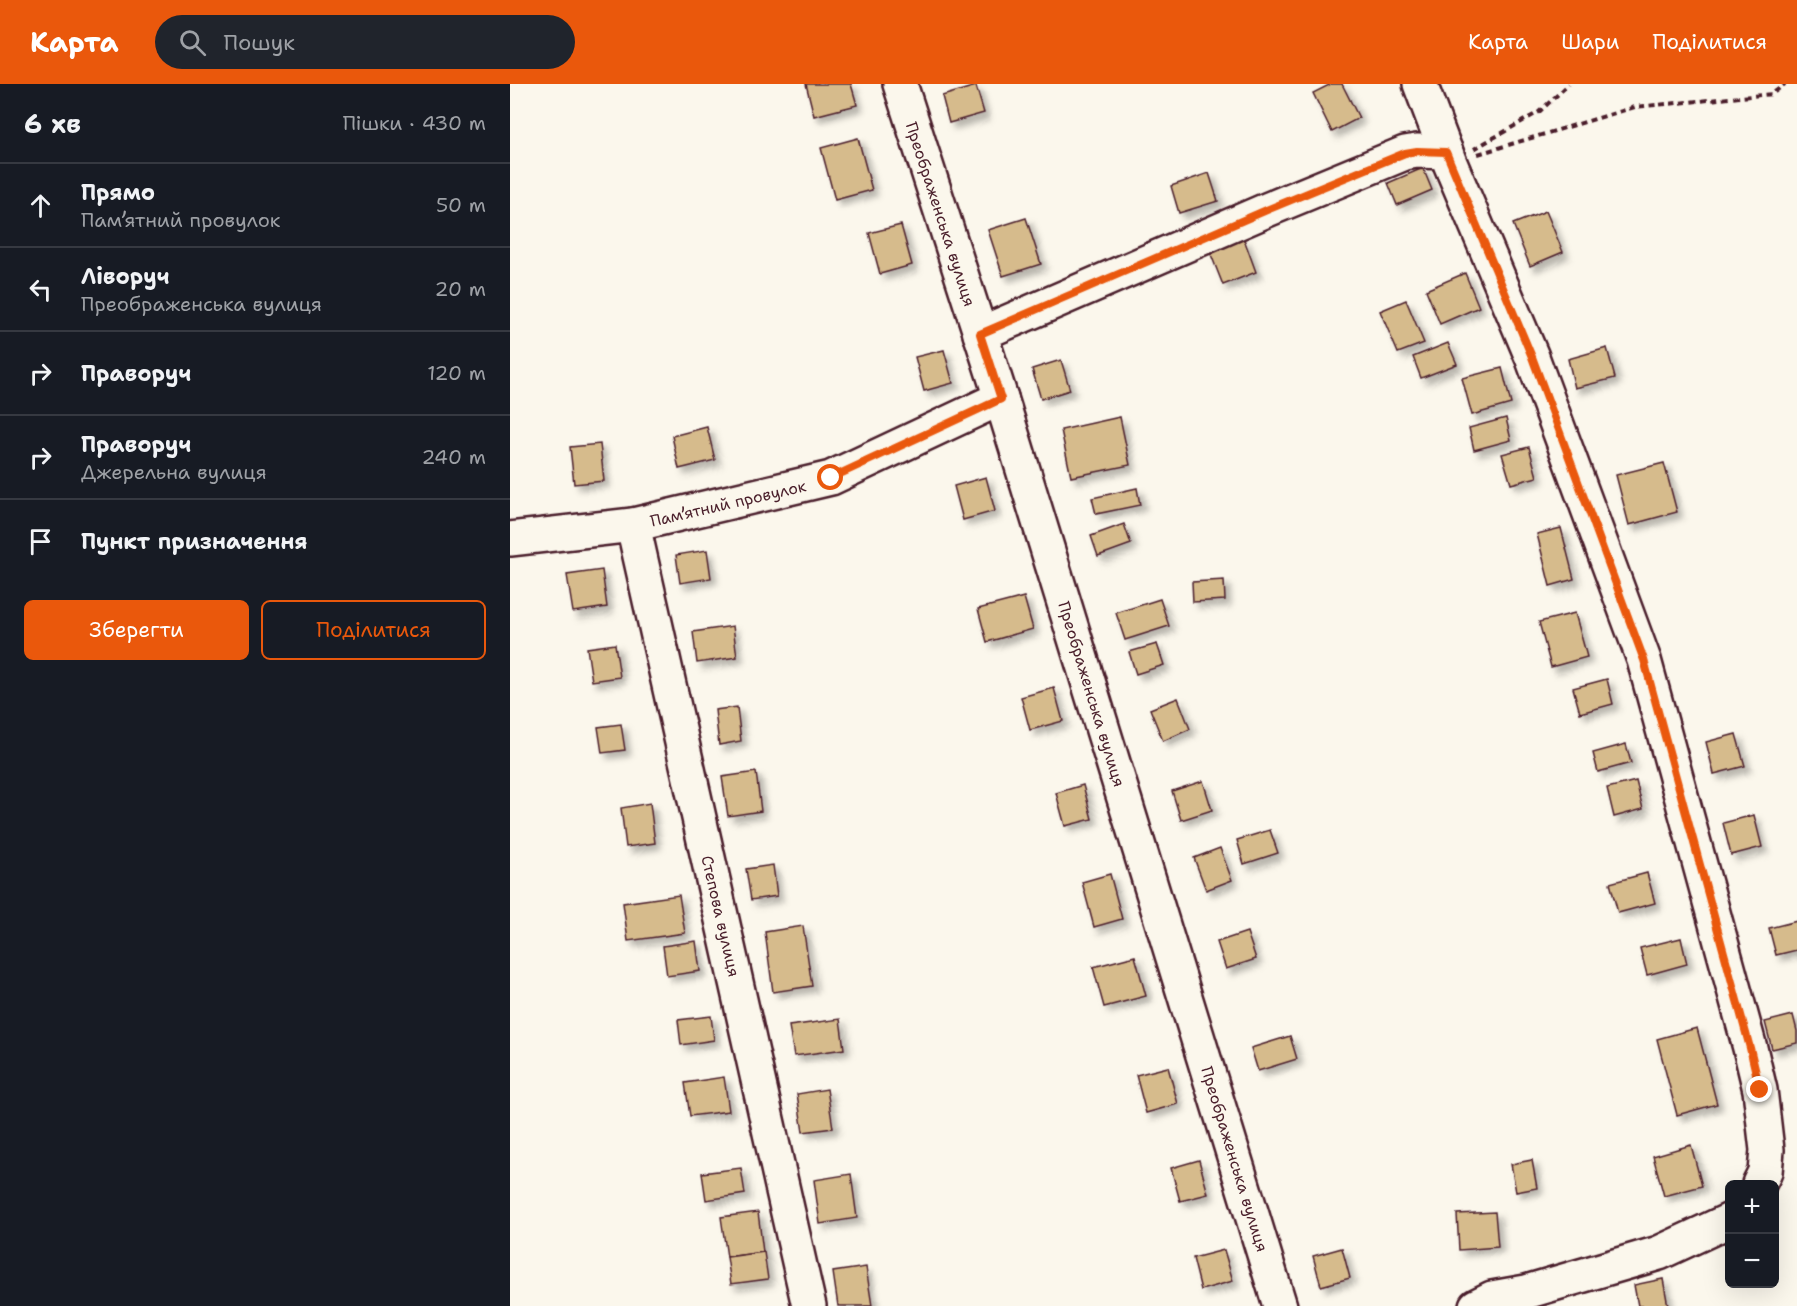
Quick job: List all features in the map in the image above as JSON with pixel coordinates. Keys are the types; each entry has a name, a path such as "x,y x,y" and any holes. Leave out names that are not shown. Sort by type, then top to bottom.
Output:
{"street":[{"name":"Преображенська вулиця","path":"900,84 1001,399 1280,1306"},
{"path":"1420,84 1448,157 1532,357 1644,660 1760,1090 1767,1150 1765,1172 1761,1180"},
{"path":"980,334 1405,153 1417,151 1448,157"},
{"name":"Пам’ятний провулок","path":"510,538 633,525 831,478 1001,399"},
{"name":"Степова вулиця","path":"633,525 809,1306"},
{"path":"1476,1306 1492,1298 1526,1292 1659,1253 1725,1222"}],"path":[{"path":"1448,157 1539,112 1569,84"},
{"path":"1448,157 1635,107 1772,94 1785,84"}],"building":[{"path":"806,84 851,84 857,105 814,116"},
{"path":"1331,84 1342,84 1359,118 1332,132 1313,93"},
{"path":"976,86 984,113 949,123 942,96"},
{"path":"858,138 872,190 835,200 821,148"},
{"path":"1423,168 1432,190 1397,205 1388,183"},
{"path":"1209,173 1218,201 1179,213 1171,186"},
{"path":"1546,211 1563,252 1530,266 1513,224"},
{"path":"1026,218 1041,264 1003,276 988,230"},
{"path":"901,225 912,265 880,274 869,233"},
{"path":"1244,239 1256,272 1223,285 1210,252"},
{"path":"1465,273 1479,307 1440,324 1426,290"},
{"path":"1406,300 1424,343 1398,353 1380,311"},
{"path":"1448,343 1457,364 1421,378 1413,357"},
{"path":"1607,348 1615,378 1575,388 1568,359"},
{"path":"944,350 953,383 924,391 915,357"},
{"path":"1061,360 1070,390 1041,399 1032,369"},
{"path":"1502,368 1511,404 1472,415 1462,378"},
{"path":"1120,417 1130,465 1071,477 1061,430"},
{"path":"1506,418 1511,440 1474,450 1469,428"},
{"path":"707,427 715,460 679,469 672,436"},
{"path":"600,444 604,481 574,484 570,447"},
{"path":"1529,447 1537,477 1511,484 1502,454"},
{"path":"1664,463 1677,512 1629,525 1616,475"},
{"path":"986,477 995,511 963,520 954,486"},
{"path":"1137,488 1140,505 1096,514 1092,498"},
{"path":"1124,524 1131,544 1098,556 1091,536"},
{"path":"1561,528 1574,579 1550,586 1537,534"},
{"path":"707,550 711,578 680,583 676,555"},
{"path":"602,570 607,607 573,612 567,575"},
{"path":"1224,580 1225,600 1193,602 1192,582"},
{"path":"1024,597 1033,629 987,642 978,609"},
{"path":"1160,599 1169,626 1125,640 1116,613"},
{"path":"1575,613 1587,657 1551,667 1539,622"},
{"path":"733,626 737,657 697,663 693,632"},
{"path":"615,644 620,677 592,681 587,648"},
{"path":"1157,644 1164,665 1136,674 1129,652"},
{"path":"1607,679 1613,704 1580,713 1573,688"},
{"path":"1054,688 1063,721 1030,730 1021,697"},
{"path":"1178,698 1190,729 1163,741 1150,709"},
{"path":"737,707 741,741 719,745 715,710"},
{"path":"621,724 625,750 602,753 598,727"},
{"path":"1736,734 1745,766 1714,774 1706,742"},
{"path":"1626,744 1631,763 1598,772 1593,753"},
{"path":"756,772 761,811 728,816 722,777"},
{"path":"1203,781 1212,810 1181,820 1172,791"},
{"path":"1636,781 1643,809 1614,817 1607,788"},
{"path":"1083,785 1092,819 1065,826 1056,793"},
{"path":"650,803 655,843 626,847 621,808"},
{"path":"1754,815 1762,847 1731,855 1723,823"},
{"path":"1270,830 1278,853 1244,864 1237,840"},
{"path":"1220,848 1232,880 1206,890 1194,858"},
{"path":"773,865 777,896 751,900 746,869"},
{"path":"1647,873 1655,903 1618,913 1610,883"},
{"path":"1110,874 1122,919 1094,927 1082,882"},
{"path":"679,895 685,933 628,941 623,903"},
{"path":"1797,921 1797,950 1776,955 1769,928"},
{"path":"803,926 812,986 773,992 765,932"},
{"path":"1247,932 1256,959 1226,969 1217,942"},
{"path":"1681,938 1687,964 1647,975 1640,948"},
{"path":"696,941 700,971 667,976 663,946"},
{"path":"1135,956 1146,996 1104,1007 1093,967"},
{"path":"1793,1015 1797,1043 1772,1049 1765,1022"},
{"path":"711,1016 714,1040 681,1045 678,1020"},
{"path":"840,1019 844,1049 794,1056 789,1026"},
{"path":"1697,1028 1717,1104 1677,1115 1657,1039"},
{"path":"1290,1036 1297,1059 1258,1071 1251,1048"},
{"path":"1168,1067 1178,1104 1146,1113 1136,1075"},
{"path":"724,1077 729,1111 690,1116 685,1083"},
{"path":"827,1089 833,1128 803,1132 797,1094"},
{"path":"1691,1145 1702,1186 1664,1196 1653,1156"},
{"path":"1199,1160 1208,1194 1180,1201 1171,1168"},
{"path":"1532,1160 1537,1188 1516,1192 1511,1164"},
{"path":"741,1168 745,1194 706,1200 702,1173"},
{"path":"851,1174 857,1218 820,1224 814,1180"},
{"path":"758,1212 763,1252 727,1257 721,1217"},
{"path":"1495,1212 1498,1247 1459,1250 1457,1214"},
{"path":"1342,1248 1350,1278 1321,1286 1313,1256"},
{"path":"1224,1250 1233,1281 1201,1290 1193,1258"},
{"path":"764,1252 768,1279 731,1284 727,1257"},
{"path":"866,1267 872,1306 838,1306 833,1272"},
{"path":"1663,1279 1668,1306 1638,1306 1634,1285"}],"route":[{"path":"831,478 1001,399 980,334 1405,153 1446,152 1532,357 1644,660 1760,1090"}]}
